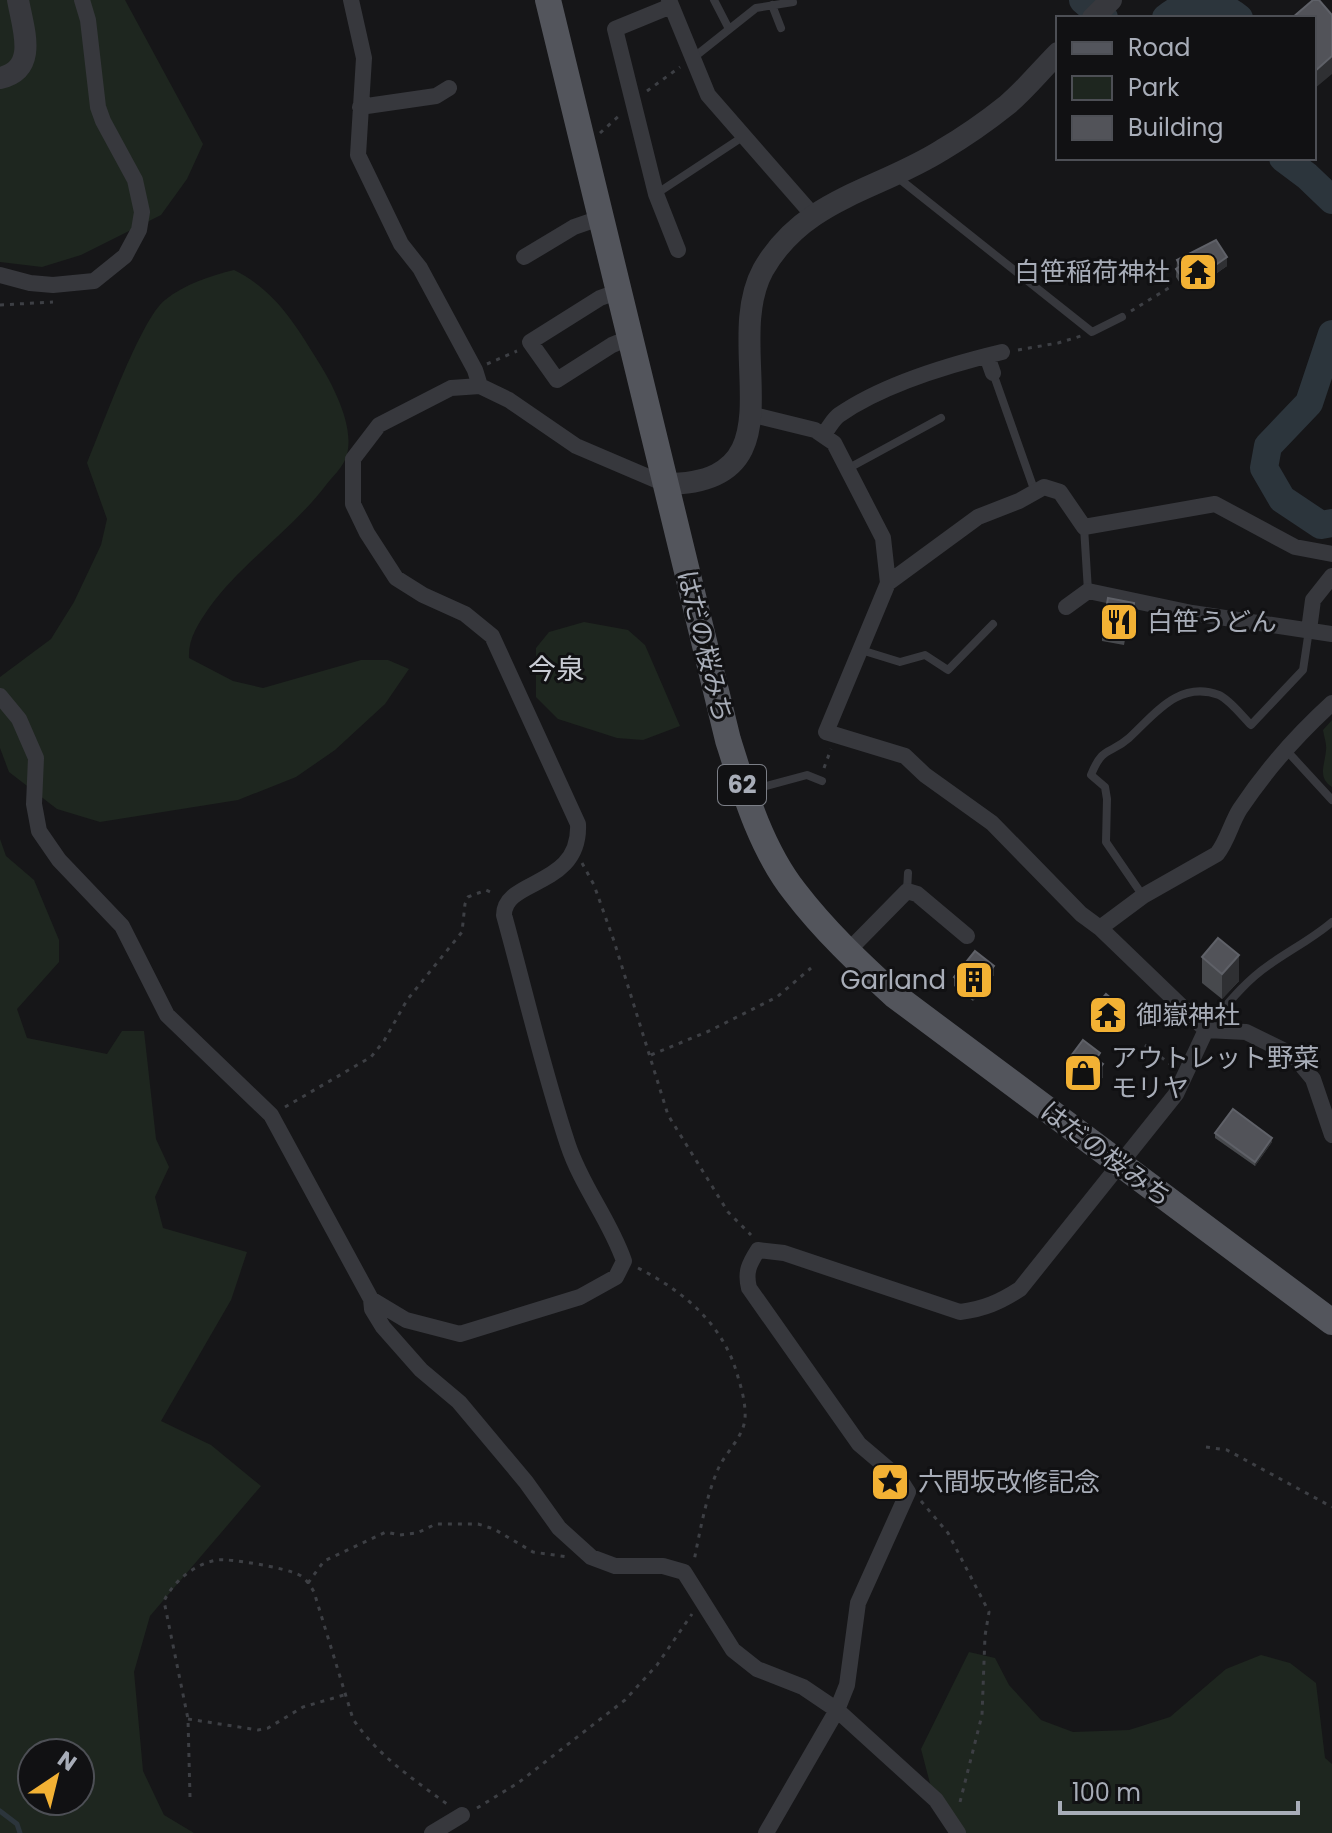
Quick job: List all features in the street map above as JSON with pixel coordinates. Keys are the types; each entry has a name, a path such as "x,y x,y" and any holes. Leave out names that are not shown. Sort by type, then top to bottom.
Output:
{"main road":[{"name":"はだの桜みち","path":"548,0 728,740 744,792 772,854 793,890 847,952 894,995 1332,1322"}],"street":[{"path":"0,78 10,76 20,68 26,57 18,0"},
{"path":"0,275 53,285 94,281 125,256 139,230 142,212 135,180 98,107 88,20 82,0"},
{"path":"351,0 364,58 358,155 401,244 420,268 475,370 480,386"},
{"path":"1095,16 1111,0"},
{"path":"678,250 656,194 615,29 670,3 708,95 812,214"},
{"path":"371,1299 406,1320 460,1334 580,1297 616,1277 624,1261 615,1235 585,1189 568,1146 504,915 506,902 559,870 579,841 578,824 492,636 465,614 423,595 396,578 367,533 353,504 353,459 379,425 451,388 480,386 509,400 576,446 665,484 694,482 724,471 739,456 749,435 748,315 762,272 777,249 812,214 940,152 1007,105 1056,55"},
{"path":"360,107 441,97"},
{"path":"524,257 574,227 600,218"},
{"path":"617,292 600,298 530,342 557,380 612,345 629,338"},
{"path":"824,434 837,416 892,388 934,371 1001,353"},
{"path":"993,373 1001,353"},
{"path":"750,414 815,430 834,443 883,538 888,583 826,732 905,756 925,775 992,823 1081,914 1100,928 1206,1030 1246,1032 1293,1055 1313,1079 1332,1135"},
{"path":"888,583 978,517 1044,487 1060,492 1084,527 1215,504 1295,547 1332,554"},
{"path":"1309,630 1313,600 1332,576"},
{"path":"1066,607 1088,591 1192,613 1332,634"},
{"path":"0,696 19,719 36,758 34,804 39,831 59,860 122,926 167,1015 271,1115 371,1299 372,1309 383,1327 421,1370 459,1402 526,1482 559,1528 591,1557 615,1566 663,1566 684,1572 733,1650 757,1669 803,1687 837,1710 936,1800 956,1830"},
{"path":"1100,928 1143,896 1217,854 1237,813 1255,787 1332,703"},
{"path":"847,952 907,891 917,894 967,936"},
{"path":"766,1833 837,1710 847,1685 858,1603 908,1492 899,1478 859,1444 749,1288 746,1274 749,1263 758,1250 784,1253 960,1312 1000,1302 1020,1289 1176,1094 1206,1030"},
{"path":"432,1833 462,1815"}],"lane":[{"path":"714,0 729,29"},
{"path":"693,58 756,8 793,2"},
{"path":"772,5 781,28"},
{"path":"656,194 745,136"},
{"path":"893,174 1092,332 1122,317"},
{"path":"993,373 1035,492"},
{"path":"849,468 941,418"},
{"path":"1084,527 1088,591"},
{"path":"861,650 900,662 925,655 948,670 993,624"},
{"path":"1143,896 1106,842 1107,799 1105,787 1091,775 1094,767 1105,750 1121,745 1176,695 1197,692 1221,696 1251,725 1303,670 1309,630"},
{"path":"1287,751 1332,800"},
{"path":"744,792 807,775 821,780"},
{"path":"907,891 908,873"},
{"path":"1206,1030 1242,987 1269,964 1297,949 1332,922"}],"path":[{"path":"600,133 633,103 693,58"},
{"path":"1131,311 1172,286"},
{"path":"1001,353 1058,343 1092,332"},
{"path":"495,361 515,352"},
{"path":"821,780 836,734"},
{"path":"575,849 602,907 668,1115 728,1212 763,1250"},
{"path":"271,1115 371,1057 384,1041 407,1000 462,932 468,897 474,892 486,890 506,902"},
{"path":"651,1055 709,1031 777,997 811,968"},
{"path":"1145,1045 1186,1076"},
{"path":"624,1261 654,1276 701,1312 718,1330 729,1347 742,1390 745,1420 719,1467 700,1529 690,1581"},
{"path":"1206,1447 1227,1450 1332,1507"},
{"path":"908,1492 926,1504 948,1533 989,1612 982,1715 956,1830"},
{"path":"308,1583 324,1561 386,1532 400,1535 417,1533 436,1524 478,1524 494,1529 533,1552 557,1558 591,1557"},
{"path":"190,1797 188,1719 164,1601 171,1586 216,1560 240,1561 299,1574 308,1583 314,1592 353,1719 364,1736 386,1758 462,1815 518,1783 625,1700 657,1665 702,1600"},
{"path":"188,1719 258,1730 268,1728 303,1707 345,1695"}],"green space":[{"path":"0,0 125,0 203,144 187,179 161,215 81,255 42,267 0,262"},
{"path":"234,270 271,297 291,319 308,345 341,407 346,421 348,448 341,467 313,501 236,576 209,608 192,638 189,658 233,681 263,688 361,660 388,660 409,669 385,704 335,750 296,777 238,800 100,822 57,809 9,772 0,748 0,677 51,639 74,602 101,545 107,519 87,463 145,328 155,311 173,294 198,281"},
{"path":"584,622 628,630 645,645 680,726 643,740 617,738 558,719 536,697 536,648 549,632"},
{"path":"1332,720 1332,787 1323,775 1326,748 1323,730"},
{"path":"0,839 6,856 34,880 59,940 59,962 17,1009 27,1038 107,1054 122,1031 144,1031 156,1139 169,1167 155,1197 163,1228 247,1252 231,1300 161,1421 211,1445 261,1486 150,1616 134,1672 143,1771 164,1815 194,1833 0,1833"},
{"path":"969,1652 995,1658 1009,1685 1041,1720 1073,1732 1129,1730 1170,1717 1226,1669 1261,1655 1290,1663 1316,1683 1325,1758 1332,1764 1332,1833 957,1833 932,1791 921,1749"}],"building":[{"path":"1313,0 1319,0 1332,15 1332,56 1316,70 1316,16 1294,16"},
{"name":"白笹稲荷神社","path":"1216,240 1227,257 1191,282 1188,277 1183,279 1176,269 1180,266 1177,260"},
{"name":"白笹うどん","path":"1108,598 1134,603 1130,626 1126,625 1124,636 1102,632"},
{"path":"1218,938 1239,955 1222,974 1202,957"},
{"name":"Garland","path":"975,951 994,966 973,992 954,977"},
{"path":"1106,994 1120,1006 1110,1019 1095,1007"},
{"path":"1083,1040 1100,1053 1096,1059 1103,1064 1092,1078 1068,1060"},
{"path":"1233,1109 1272,1138 1255,1162 1215,1133"}],"waterway":[{"path":"1083,0 1102,16"},
{"path":"1169,16 1183,8 1202,4 1221,8 1236,16"},
{"path":"1286,160 1332,200"},
{"path":"1332,334 1309,403 1268,446 1264,468 1282,499 1321,525 1332,523"},
{"path":"0,1811 17,1824 20,1833"}],"place":[{"name":"白笹稲荷神社","path":"1198,272"},
{"name":"白笹うどん","path":"1119,622"},
{"name":"Garland","path":"974,980"},
{"name":"御嶽神社","path":"1108,1015"},
{"name":"アウトレット野菜 モリヤ","path":"1083,1073"},
{"name":"六間坂改修記念","path":"890,1482"}],"district":[{"name":"今泉","path":"556,669"}]}
